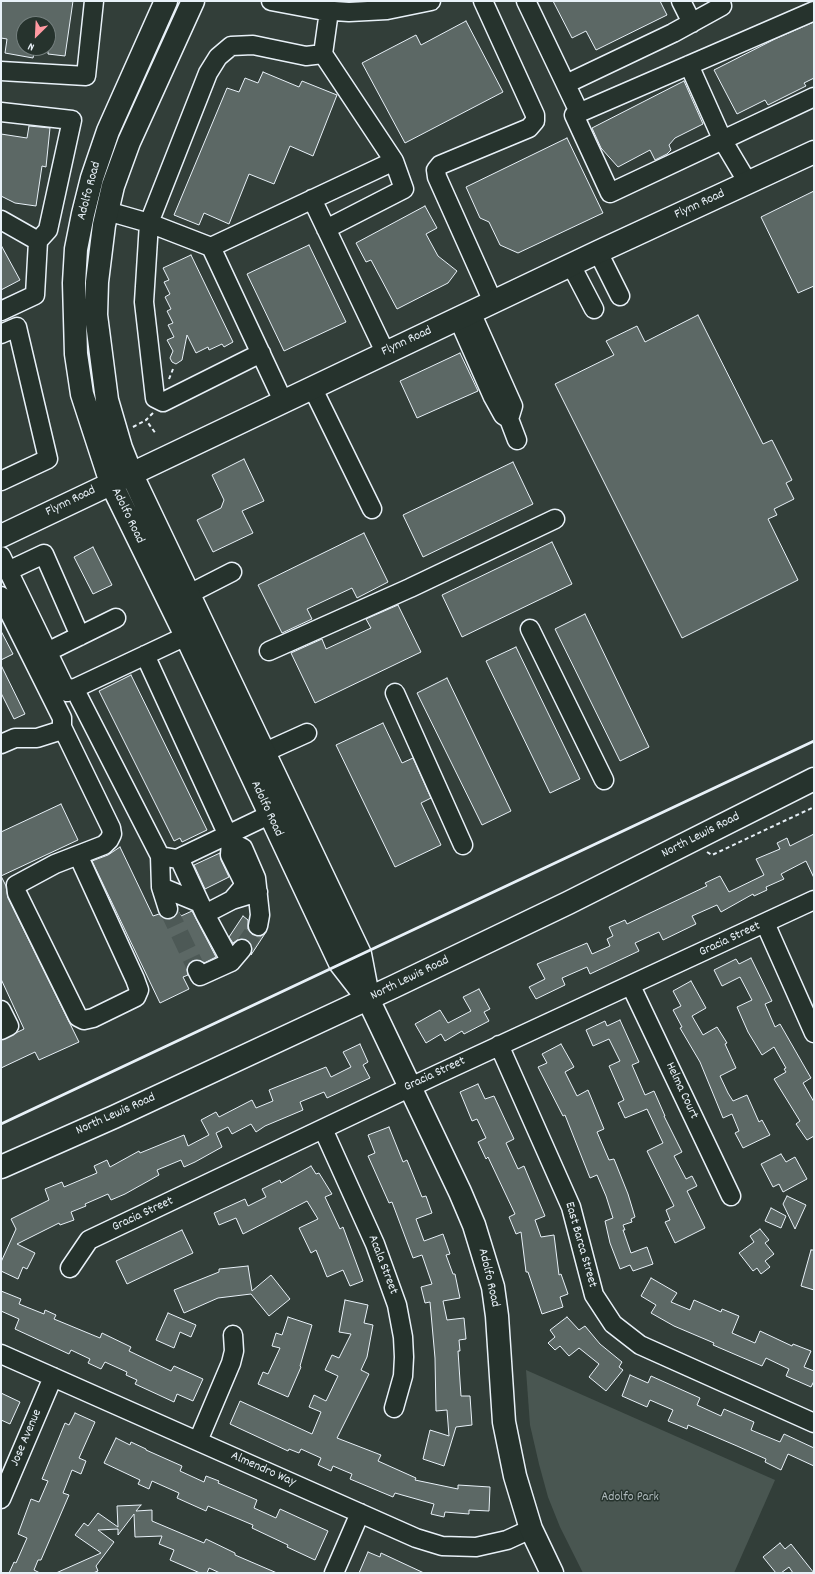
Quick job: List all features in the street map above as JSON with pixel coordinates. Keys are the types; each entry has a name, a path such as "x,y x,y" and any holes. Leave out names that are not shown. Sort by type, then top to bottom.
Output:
{"main road":[{"name":"Adolfo Road","path":"166,1 108,131 92,178 76,249 74,283 76,354 85,408 110,483 186,636 340,963 368,999 460,1192 474,1225 486,1261 497,1316 505,1429 515,1476 531,1529 552,1573"},
{"name":"Adolfo Road","path":"193,1 129,142 113,186 107,211 100,248 96,316 106,400 121,448 131,473 360,954 368,999"},
{"name":"Flynn Road","path":"1,536 385,352 814,152"},
{"name":"North Lewis Road","path":"1,1167 368,999 568,903 814,779"}],"street":[{"path":"1,71 86,76 94,1"},
{"path":"271,1 289,6 329,11 355,12 387,5 431,1"},
{"path":"483,1 535,115 535,121 529,128 440,165 436,170 436,177 492,302"},
{"path":"526,1 579,112"},
{"path":"681,1 692,23"},
{"path":"566,84 692,23 722,6 720,1"},
{"path":"326,229 404,189 394,162 323,54 329,11"},
{"path":"814,11 574,115 610,193 814,97"},
{"path":"261,353 163,402 155,398 144,302 148,223 208,73 218,57 231,46 253,45 306,56 323,54"},
{"path":"689,65 723,141 748,183"},
{"path":"1,112 72,120 48,230 38,241 35,295 1,311"},
{"path":"211,247 394,162"},
{"path":"312,200 385,352"},
{"path":"107,211 148,223 211,247 283,401"},
{"path":"1,220 38,241"},
{"path":"598,252 620,296"},
{"path":"571,265 594,309"},
{"path":"465,315 513,406 509,419 517,440"},
{"path":"1,334 17,327 48,459 1,481"},
{"path":"312,387 372,509"},
{"path":"269,651 410,588 555,519"},
{"path":"80,636 44,554 5,563 67,692 186,636"},
{"path":"189,594 232,572"},
{"path":"1,596 62,718 62,727 111,828 112,834 104,845 78,855 55,864 16,885 17,893 78,1017 84,1020 93,1018 136,997 139,990 78,855"},
{"path":"47,652 116,618"},
{"path":"530,629 604,780"},
{"path":"145,655 230,839 230,855 243,881 243,887 232,900"},
{"path":"74,688 160,856 161,887 168,909"},
{"path":"395,694 463,845"},
{"path":"1,744 14,738 37,738 59,731 62,727"},
{"path":"265,752 307,733"},
{"path":"160,856 179,858 230,839 269,815"},
{"path":"230,839 243,848 256,878 260,915 258,926"},
{"path":"179,858 203,908 237,955 200,976 198,970"},
{"path":"161,887 203,908 258,892"},
{"name":"Gracia Street","path":"70,1268 89,1240 410,1087 814,900"},
{"path":"765,923 814,1033"},
{"name":"Helma Court","path":"631,986 731,1196"},
{"path":"1,1010 5,1028"},
{"name":"East Barca Street","path":"499,1046 571,1207 589,1280 600,1305 610,1319 621,1332 640,1345 814,1423"},
{"name":"Acala Street","path":"323,1129 375,1244 397,1304 403,1337 404,1357 403,1376 394,1408"},
{"path":"198,1442 231,1363 234,1351 233,1335"},
{"name":"Almendro Way","path":"1,1354 416,1538 453,1547 490,1544 507,1540 531,1529"},
{"name":"Jose Avenue","path":"1,1499 53,1377"},
{"path":"334,1573 360,1513"}],"path":[{"path":"131,427 146,420"},
{"path":"688,842 712,855 814,807"}],"green space":[{"name":"Adolfo Park","path":"526,1370 775,1480 734,1573 583,1573 560,1527 548,1497 530,1425"}],"building":[{"path":"1,1 73,1 65,56 56,55 56,16 16,16 16,55 5,53 7,39 1,38"},
{"path":"553,1 660,1 667,15 596,50 586,31 572,38"},
{"path":"466,21 503,92 405,143 362,63 416,35 421,45"},
{"path":"814,22 814,78 804,83 806,86 768,105 765,100 737,114 714,70 775,39"},
{"path":"22,56 33,56 33,58"},
{"path":"263,72 299,87 302,81 337,95 313,156 290,146 274,184 249,174 229,224 204,213 199,225 174,215 227,88 239,92 245,78 258,83"},
{"path":"684,81 703,124 675,138 669,145 671,150 667,154 655,160 650,150 618,167 601,148 592,128"},
{"path":"29,126 50,128 46,167 42,166 36,206 15,203 1,196 1,134 27,138"},
{"path":"567,138 603,213 518,253 500,245 489,222 480,218 466,187"},
{"path":"814,191 814,286 798,293 761,217"},
{"path":"425,206 437,228 426,234 438,256 457,271 448,283 397,309 371,260 366,262 356,243"},
{"path":"1,245 20,280 1,290"},
{"path":"309,245 346,322 284,351 247,274"},
{"path":"191,255 233,342 224,347 222,344 209,350 208,347 196,353 187,335 182,360 176,364 172,362 170,358 173,351 167,340 174,337 168,325 173,323 167,311 171,309 165,297 170,294 164,282 169,280 163,268"},
{"path":"698,315 763,444 772,440 792,480 786,483 794,499 774,509 777,515 768,519 798,580 682,638 555,384 614,355 606,341 637,326 645,342"},
{"path":"460,353 478,391 417,418 400,381"},
{"path":"244,459 264,501 242,511 253,533 213,552 197,520 221,508 224,500 212,475"},
{"path":"513,462 533,504 423,557 403,515"},
{"path":"364,533 388,582 357,598 352,588 307,609 312,619 282,633 258,585"},
{"path":"552,542 572,584 462,637 442,595"},
{"path":"93,547 112,585 93,594 74,557"},
{"path":"398,605 421,652 315,703 291,653 322,639 326,649 371,628 366,619"},
{"path":"585,614 649,747 620,761 555,629"},
{"path":"1,631 13,654 1,660"},
{"path":"516,647 580,779 550,793 486,661"},
{"path":"1,665 25,714 14,719 1,693"},
{"path":"131,675 207,830 182,842 180,838 174,841 99,691"},
{"path":"447,678 511,811 482,825 417,693"},
{"path":"383,723 402,763 413,758 431,798 421,803 441,845 395,867 336,745"},
{"path":"61,804 78,840 1,876 1,832"},
{"path":"814,834 814,878 806,861 781,874 784,879 766,887 767,890 754,896 753,894 721,912 717,905 692,916 696,924 663,940 659,932 635,943 639,951 590,974 587,967 562,978 565,985 536,999 529,987 545,979 537,964 587,943 592,954 610,946 607,939 613,936 609,927 625,920 627,924 707,886 705,883 720,876 729,892 764,875 756,859 780,849 777,843 787,838 790,846"},
{"path":"120,847 153,916 159,914 165,919 171,919 178,911 181,916 192,911 216,957 204,963 198,960 192,961 187,969 188,975 183,977 189,989 160,1003 92,861 108,855"},
{"path":"220,853 221,860 229,877 205,889 194,865"},
{"path":"1,876 6,886 8,898 79,1042 39,1060 35,1052 1,1068 1,1040 24,1029 1,979"},
{"path":"243,916 248,920 248,929 252,934 261,936 266,932 251,955 252,946 249,941 239,939 233,943 229,937"},
{"path":"751,958 772,1001 765,1004 775,1027 780,1024 811,1078 803,1083 814,1102 814,1136 807,1140 796,1124 800,1121 774,1079 786,1072 784,1069 786,1068 774,1047 762,1055 748,1032 737,1007 752,1000 740,977 722,986 714,970 736,959 739,964"},
{"path":"691,981 706,1008 692,1016 703,1035 717,1027 727,1043 725,1044 736,1068 720,1076 728,1093 733,1101 747,1095 759,1122 762,1120 770,1135 743,1148 735,1133 739,1131 732,1114 723,1118 700,1062 680,1028 682,1027 673,1010 681,1006 673,991"},
{"path":"479,989 490,1009 484,1012 489,1021 464,1034 462,1031 445,1041 441,1034 426,1043 415,1024 440,1010 448,1023 471,1011 463,997"},
{"path":"620,1020 639,1062 632,1065 645,1095 654,1091 664,1116 682,1152 674,1156 686,1179 692,1176 697,1186 687,1191 705,1228 675,1243 665,1222 670,1220 666,1210 674,1206 647,1151 663,1143 647,1109 625,1118 618,1103 624,1100 609,1066 620,1061 609,1039 593,1046 586,1030 605,1021 607,1026"},
{"path":"360,1044 368,1062 363,1065 370,1078 327,1098 324,1092 300,1102 303,1110 265,1126 256,1132 251,1124 232,1134 228,1127 216,1133 222,1147 184,1167 181,1160 157,1170 159,1175 111,1200 108,1194 85,1204 86,1206 71,1212 74,1220 60,1225 59,1223 17,1244 35,1253 27,1269 23,1267 18,1279 1,1271 1,1262 16,1229 11,1219 49,1200 45,1189 62,1182 64,1187 97,1173 94,1166 107,1160 110,1167 139,1151 140,1153 184,1135 188,1146 209,1135 201,1120 216,1112 219,1117 252,1100 256,1108 273,1101 269,1090 326,1067 331,1077 351,1067 343,1052"},
{"path":"561,1044 574,1067 565,1072 577,1096 588,1090 604,1129 597,1132 609,1160 614,1159 628,1194 635,1217 631,1219 632,1222 623,1225 625,1230 623,1230 631,1253 647,1247 653,1264 633,1271 630,1265 620,1269 610,1243 605,1221 613,1218 606,1196 597,1175 590,1178 565,1115 563,1116 538,1067 547,1063 542,1054"},
{"path":"478,1084 485,1099 494,1096 514,1139 506,1143 518,1169 524,1166 545,1216 535,1220 541,1237 554,1235 559,1275 561,1274 568,1294 560,1297 563,1307 542,1314 528,1272 526,1272 521,1232 516,1234 509,1217 515,1214 488,1157 486,1159 478,1142 486,1138 477,1119 472,1121 460,1092"},
{"path":"389,1127 403,1162 407,1160 422,1197 426,1196 432,1213 416,1219 424,1241 443,1234 450,1254 446,1255 453,1274 455,1274 460,1298 443,1301 447,1320 464,1318 466,1339 459,1340 460,1351 458,1351 461,1396 470,1396 472,1425 456,1427 444,1466 423,1459 430,1430 449,1436 447,1410 436,1411 435,1358 430,1302 425,1303 421,1287 432,1284 422,1255 413,1258 392,1202 389,1203 368,1156 375,1153 368,1135"},
{"path":"781,1154 786,1162 795,1157 807,1179 783,1192 779,1184 773,1187 761,1164"},
{"path":"311,1166 316,1174 319,1173 332,1194 325,1197 340,1229 343,1227 363,1281 350,1286 343,1270 327,1277 316,1250 311,1253 299,1228 318,1219 307,1201 243,1234 236,1218 219,1225 214,1213 245,1199 248,1206 266,1197 262,1189 280,1180 281,1183"},
{"path":"787,1196 806,1205 795,1229 783,1204"},
{"path":"771,1208 786,1216 781,1228 765,1221"},
{"path":"760,1229 769,1240 765,1243 774,1254 765,1261 770,1267 761,1274 757,1268 753,1271 739,1253 754,1242 750,1236"},
{"path":"182,1230 193,1253 127,1284 116,1261"},
{"path":"811,1250 814,1250 814,1290 801,1286"},
{"path":"248,1266 252,1291 271,1275 290,1299 269,1316 251,1294 218,1298 184,1313 174,1290 219,1272 219,1269"},
{"path":"651,1278 677,1293 671,1302 690,1310 694,1300 721,1312 722,1309 739,1316 732,1333 755,1343 760,1331 792,1346 793,1344 811,1351 804,1367 814,1371 814,1381 811,1387 786,1376 789,1369 766,1358 762,1366 713,1345 714,1343 674,1326 651,1313 656,1305 641,1296"},
{"path":"1,1291 21,1299 19,1304 44,1314 45,1310 56,1315 54,1319 100,1338 102,1333 131,1347 129,1351 171,1371 174,1366 203,1379 193,1401 177,1394 174,1402 135,1384 137,1380 126,1375 127,1372 105,1362 101,1369 88,1363 90,1359 71,1350 69,1354 15,1329 19,1319 1,1311"},
{"path":"345,1300 368,1305 364,1323 373,1325 367,1357 361,1370 369,1374 337,1438 381,1455 378,1461 416,1478 415,1480 458,1489 458,1485 490,1487 489,1511 469,1510 469,1514 445,1512 444,1517 431,1514 434,1504 395,1493 393,1497 350,1479 352,1474 333,1466 331,1471 318,1465 321,1458 301,1449 299,1453 289,1449 288,1451 230,1424 240,1401 312,1434 321,1412 309,1407 314,1395 326,1401 338,1376 325,1370 332,1355 339,1358 351,1334 339,1332"},
{"path":"168,1313 196,1325 191,1337 180,1332 174,1348 156,1340"},
{"path":"288,1317 312,1325 300,1366 301,1367 288,1397 258,1384 263,1372 268,1374 280,1348 272,1346 276,1333 282,1335"},
{"path":"567,1317 579,1330 585,1326 600,1344 622,1362 619,1367 623,1370 606,1391 589,1377 599,1364 579,1348 569,1356 560,1346 555,1350 548,1343 555,1337 550,1330"},
{"path":"630,1375 648,1383 651,1376 700,1398 697,1405 721,1416 724,1409 754,1422 751,1430 780,1442 784,1434 814,1448 814,1466 788,1454 781,1470 765,1462 766,1459 737,1446 688,1425 687,1429 668,1421 673,1410 650,1400 647,1407 622,1396"},
{"path":"1,1393 20,1402 10,1424 1,1420"},
{"path":"75,1413 95,1422 79,1458 86,1461 81,1474 72,1470 63,1493 69,1495 41,1560 38,1560 34,1570 40,1573 9,1573 14,1562 16,1563 27,1538 18,1534 31,1499 39,1502 48,1481 42,1479 65,1423 69,1425"},
{"path":"116,1438 130,1445 131,1442 182,1466 180,1471 204,1482 206,1476 219,1481 218,1483 257,1500 254,1508 276,1518 280,1509 328,1531 315,1560 252,1528 253,1525 208,1506 206,1511 177,1498 179,1493 152,1481 149,1489 138,1484 140,1480 104,1463"},
{"path":"141,1505 136,1511 152,1510 152,1521 204,1543 206,1539 235,1553 235,1555 277,1573 220,1573 209,1568 207,1573 200,1573 170,1560 174,1550 159,1544 162,1536 135,1537 134,1514 118,1535 118,1529 98,1530 114,1542 96,1566 98,1571 93,1573 56,1573 101,1553 75,1535 84,1523 88,1526 98,1513 118,1527 117,1506"},
{"path":"780,1543 785,1549 791,1544 814,1573 793,1573 789,1567 781,1573 776,1573 763,1557"},
{"path":"368,1552 380,1557 381,1553 424,1573 359,1573"}],"tunnel":[{"path":"168,909 197,970"},
{"path":"242,949 258,926"}],"railway":[{"path":"1,1124 814,741"}]}
